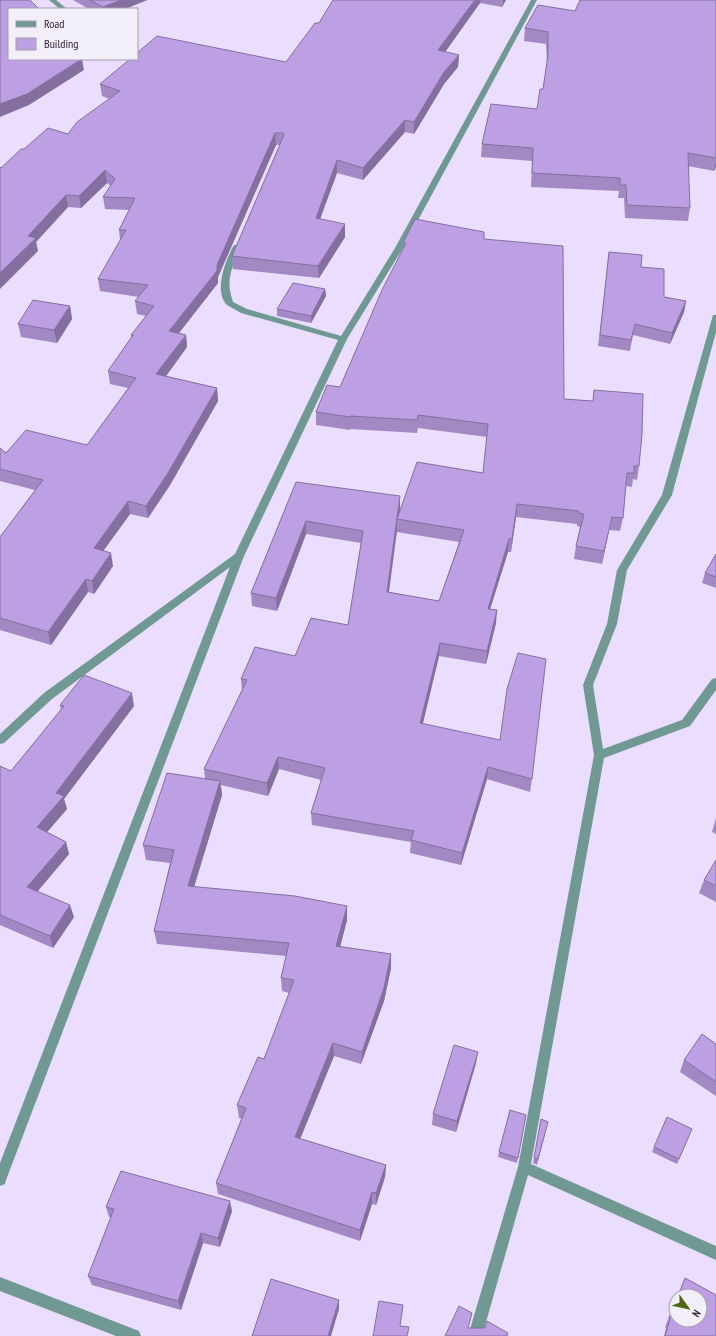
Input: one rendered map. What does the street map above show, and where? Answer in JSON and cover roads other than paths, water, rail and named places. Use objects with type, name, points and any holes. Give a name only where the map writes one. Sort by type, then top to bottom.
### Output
[{"type":"street","points":[[52,0],[63,8]]},
{"type":"street","points":[[0,1180],[239,556],[343,339],[399,248],[534,0]]},
{"type":"street","points":[[239,242],[224,278],[224,287],[230,303],[244,310],[343,339]]},
{"type":"street","points":[[475,1336],[524,1167],[599,755],[588,686],[612,624],[622,570],[667,495],[716,317]]},
{"type":"street","points":[[0,740],[48,696],[239,556]]},
{"type":"street","points":[[599,755],[686,723],[716,682]]},
{"type":"street","points":[[524,1167],[716,1253]]},
{"type":"street","points":[[0,1284],[134,1336]]}]
